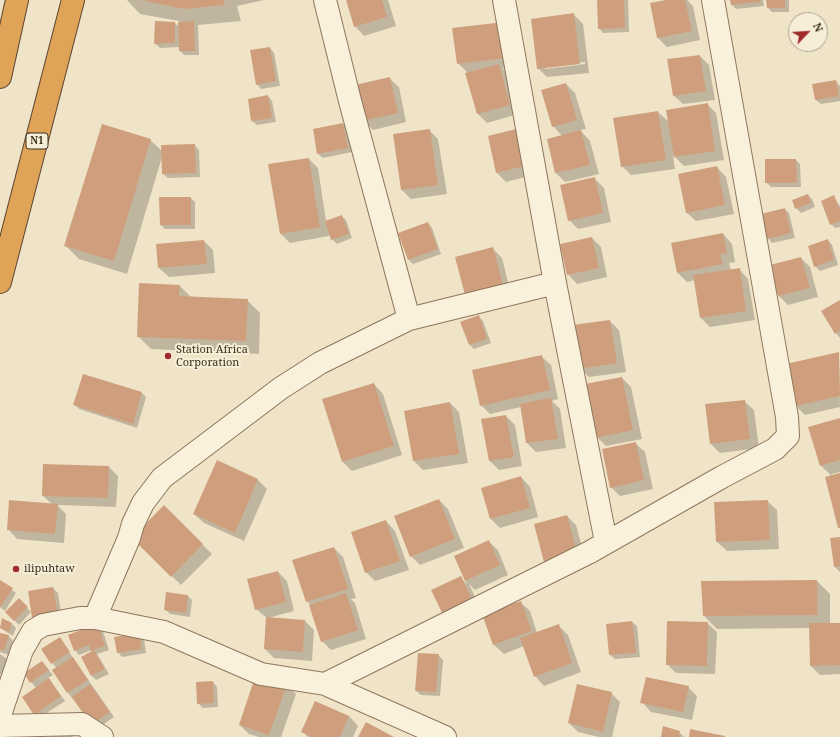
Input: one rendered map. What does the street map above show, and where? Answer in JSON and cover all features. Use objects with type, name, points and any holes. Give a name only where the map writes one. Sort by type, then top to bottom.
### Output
[{"type":"highway","points":[[0,77],[17,0]]},
{"type":"highway","name":"N1","points":[[0,282],[74,0]]},
{"type":"street","points":[[325,0],[350,101],[409,319]]},
{"type":"street","points":[[504,0],[554,283],[606,542]]},
{"type":"street","points":[[325,684],[590,552],[722,476],[775,449],[788,436],[787,417],[713,0]]},
{"type":"street","points":[[95,618],[143,503],[162,478],[300,376],[320,363],[409,319],[554,283]]},
{"type":"street","points":[[0,715],[22,650],[33,631],[43,625],[80,618],[95,618],[164,632],[261,674],[325,684],[445,737]]},
{"type":"street","points":[[0,726],[82,724],[102,737]]},
{"type":"building","points":[[140,0],[224,0],[225,5],[184,9]]},
{"type":"building","points":[[346,0],[382,0],[387,17],[354,27]]},
{"type":"building","points":[[597,0],[624,0],[625,28],[598,29]]},
{"type":"building","points":[[666,0],[685,0],[692,31],[657,38],[650,3]]},
{"type":"building","points":[[730,0],[760,0],[760,2],[731,5]]},
{"type":"building","points":[[766,0],[785,0],[785,8],[767,8]]},
{"type":"building","points":[[574,13],[580,64],[537,69],[531,19]]},
{"type":"building","points":[[155,21],[175,22],[175,43],[154,44]]},
{"type":"building","points":[[194,21],[195,51],[179,51],[178,22]]},
{"type":"building","points":[[504,22],[505,58],[457,64],[452,28]]},
{"type":"building","points":[[270,47],[276,81],[256,85],[250,50]]},
{"type":"building","points":[[700,55],[706,91],[673,96],[667,59]]},
{"type":"building","points":[[499,64],[510,105],[477,114],[465,73]]},
{"type":"building","points":[[390,77],[398,113],[363,121],[355,85]]},
{"type":"building","points":[[836,80],[839,96],[815,100],[812,84]]},
{"type":"building","points":[[566,83],[577,120],[552,127],[541,90]]},
{"type":"building","points":[[268,95],[272,118],[251,121],[248,99]]},
{"type":"building","points":[[708,103],[715,151],[674,157],[666,110]]},
{"type":"building","points":[[658,111],[666,160],[621,167],[613,118]]},
{"type":"building","points":[[343,123],[348,148],[317,154],[313,129]]},
{"type":"building","points":[[102,124],[151,139],[114,261],[64,246]]},
{"type":"building","points":[[430,129],[438,185],[401,190],[393,134]]},
{"type":"building","points":[[516,129],[524,166],[496,173],[488,136]]},
{"type":"building","points":[[581,130],[590,165],[555,173],[547,139]]},
{"type":"building","points":[[195,144],[196,173],[162,174],[161,145]]},
{"type":"building","points":[[309,158],[320,227],[280,234],[268,164]]},
{"type":"building","points":[[765,159],[796,159],[797,183],[765,183]]},
{"type":"building","points":[[717,166],[725,205],[686,213],[678,174]]},
{"type":"building","points":[[595,177],[603,213],[568,221],[560,185]]},
{"type":"building","points":[[808,194],[811,203],[795,209],[792,200]]},
{"type":"building","points":[[834,195],[840,210],[840,221],[830,225],[821,201]]},
{"type":"building","points":[[159,197],[191,197],[191,225],[160,225]]},
{"type":"building","points":[[785,208],[791,233],[767,239],[761,214]]},
{"type":"building","points":[[342,215],[349,234],[331,240],[325,221]]},
{"type":"building","points":[[428,222],[438,249],[408,260],[398,233]]},
{"type":"building","points":[[723,233],[727,253],[720,254],[723,264],[677,273],[671,243]]},
{"type":"building","points":[[592,237],[599,268],[567,275],[560,244]]},
{"type":"building","points":[[828,239],[834,260],[814,267],[808,246]]},
{"type":"building","points":[[204,240],[207,264],[158,268],[156,244]]},
{"type":"building","points":[[493,247],[503,285],[465,295],[455,257]]},
{"type":"building","points":[[801,257],[810,288],[778,296],[770,265]]},
{"type":"building","points":[[740,268],[746,311],[700,318],[693,275]]},
{"type":"building","points":[[139,283],[180,285],[179,296],[248,299],[246,341],[137,337]]},
{"type":"building","points":[[840,300],[840,331],[835,334],[821,311]]},
{"type":"building","points":[[479,315],[487,339],[469,345],[460,322]]},
{"type":"building","points":[[610,320],[617,363],[579,369],[572,325]]},
{"type":"building","points":[[839,352],[840,396],[795,406],[786,364]]},
{"type":"building","points":[[542,355],[550,390],[480,406],[472,370]]},
{"type":"building","points":[[83,374],[142,392],[133,424],[73,405]]},
{"type":"building","points":[[622,377],[633,430],[596,438],[585,384]]},
{"type":"building","points":[[374,383],[394,446],[342,462],[322,399]]},
{"type":"building","points":[[551,398],[558,439],[526,443],[520,404]]},
{"type":"building","points":[[745,400],[750,439],[710,444],[705,404]]},
{"type":"building","points":[[450,402],[459,454],[413,461],[404,411]]},
{"type":"building","points":[[506,415],[514,457],[489,461],[481,419]]},
{"type":"building","points":[[840,418],[840,460],[820,466],[808,427]]},
{"type":"building","points":[[636,442],[644,480],[610,488],[602,449]]},
{"type":"building","points":[[217,460],[258,479],[235,533],[193,514]]},
{"type":"building","points":[[43,464],[109,466],[108,498],[42,496]]},
{"type":"building","points":[[840,473],[840,528],[838,528],[825,477]]},
{"type":"building","points":[[521,476],[530,508],[490,519],[481,488]]},
{"type":"building","points":[[439,499],[455,539],[410,557],[394,516]]},
{"type":"building","points":[[9,500],[58,504],[55,534],[7,530]]},
{"type":"building","points":[[768,500],[770,540],[716,542],[714,502]]},
{"type":"building","points":[[164,505],[203,544],[171,577],[132,538]]},
{"type":"building","points":[[567,515],[577,553],[544,562],[534,524]]},
{"type":"building","points":[[386,520],[400,561],[365,573],[351,532]]},
{"type":"building","points":[[840,537],[840,566],[834,567],[830,538]]},
{"type":"building","points":[[489,540],[500,565],[465,581],[454,556]]},
{"type":"building","points":[[334,547],[348,589],[306,602],[292,560]]},
{"type":"building","points":[[278,571],[286,602],[255,610],[247,579]]},
{"type":"building","points":[[461,576],[474,603],[444,617],[431,590]]},
{"type":"building","points":[[0,580],[13,588],[0,608]]},
{"type":"building","points":[[817,580],[818,615],[703,616],[701,581]]},
{"type":"building","points":[[53,587],[58,615],[32,618],[28,591]]},
{"type":"building","points":[[166,592],[188,595],[186,613],[164,610]]},
{"type":"building","points":[[346,593],[358,630],[321,642],[309,605]]},
{"type":"building","points":[[19,598],[28,607],[14,621],[5,612]]},
{"type":"building","points":[[521,601],[532,631],[493,645],[482,614]]},
{"type":"building","points":[[266,617],[305,620],[303,652],[264,649]]},
{"type":"building","points":[[2,618],[12,623],[9,632],[0,628]]},
{"type":"building","points":[[632,621],[636,653],[609,655],[606,624]]},
{"type":"building","points":[[667,621],[708,622],[707,666],[666,665]]},
{"type":"building","points":[[98,623],[105,646],[91,651],[89,645],[74,651],[68,635]]},
{"type":"building","points":[[809,623],[840,623],[840,665],[810,666]]},
{"type":"building","points":[[559,624],[572,663],[534,677],[520,638]]},
{"type":"building","points":[[0,633],[9,635],[4,651],[0,649]]},
{"type":"building","points":[[139,633],[142,649],[117,653],[114,637]]},
{"type":"building","points":[[60,637],[70,652],[51,664],[41,649]]},
{"type":"building","points":[[94,650],[105,669],[91,676],[81,657]]},
{"type":"building","points":[[418,653],[439,654],[436,692],[415,691]]},
{"type":"building","points":[[73,657],[88,680],[67,693],[52,670]]},
{"type":"building","points":[[42,661],[49,670],[30,683],[24,673]]},
{"type":"building","points":[[256,674],[287,684],[269,735],[239,725]]},
{"type":"building","points":[[646,677],[689,686],[683,712],[640,703]]},
{"type":"building","points":[[49,678],[61,696],[34,715],[22,697]]},
{"type":"building","points":[[213,681],[214,703],[197,704],[196,682]]},
{"type":"building","points":[[90,684],[110,712],[91,725],[72,697]]},
{"type":"building","points":[[577,684],[612,692],[603,732],[568,723]]},
{"type":"building","points":[[315,701],[349,716],[340,737],[312,737],[301,732]]},
{"type":"building","points":[[366,722],[394,737],[358,737]]},
{"type":"building","points":[[663,726],[680,731],[679,737],[661,737]]},
{"type":"building","points":[[690,729],[725,736],[725,737],[689,737]]},
{"type":"place","name":"Station Africa Corporation","points":[[168,356]]},
{"type":"place","name":"ilipuhtaw","points":[[16,569]]}]
